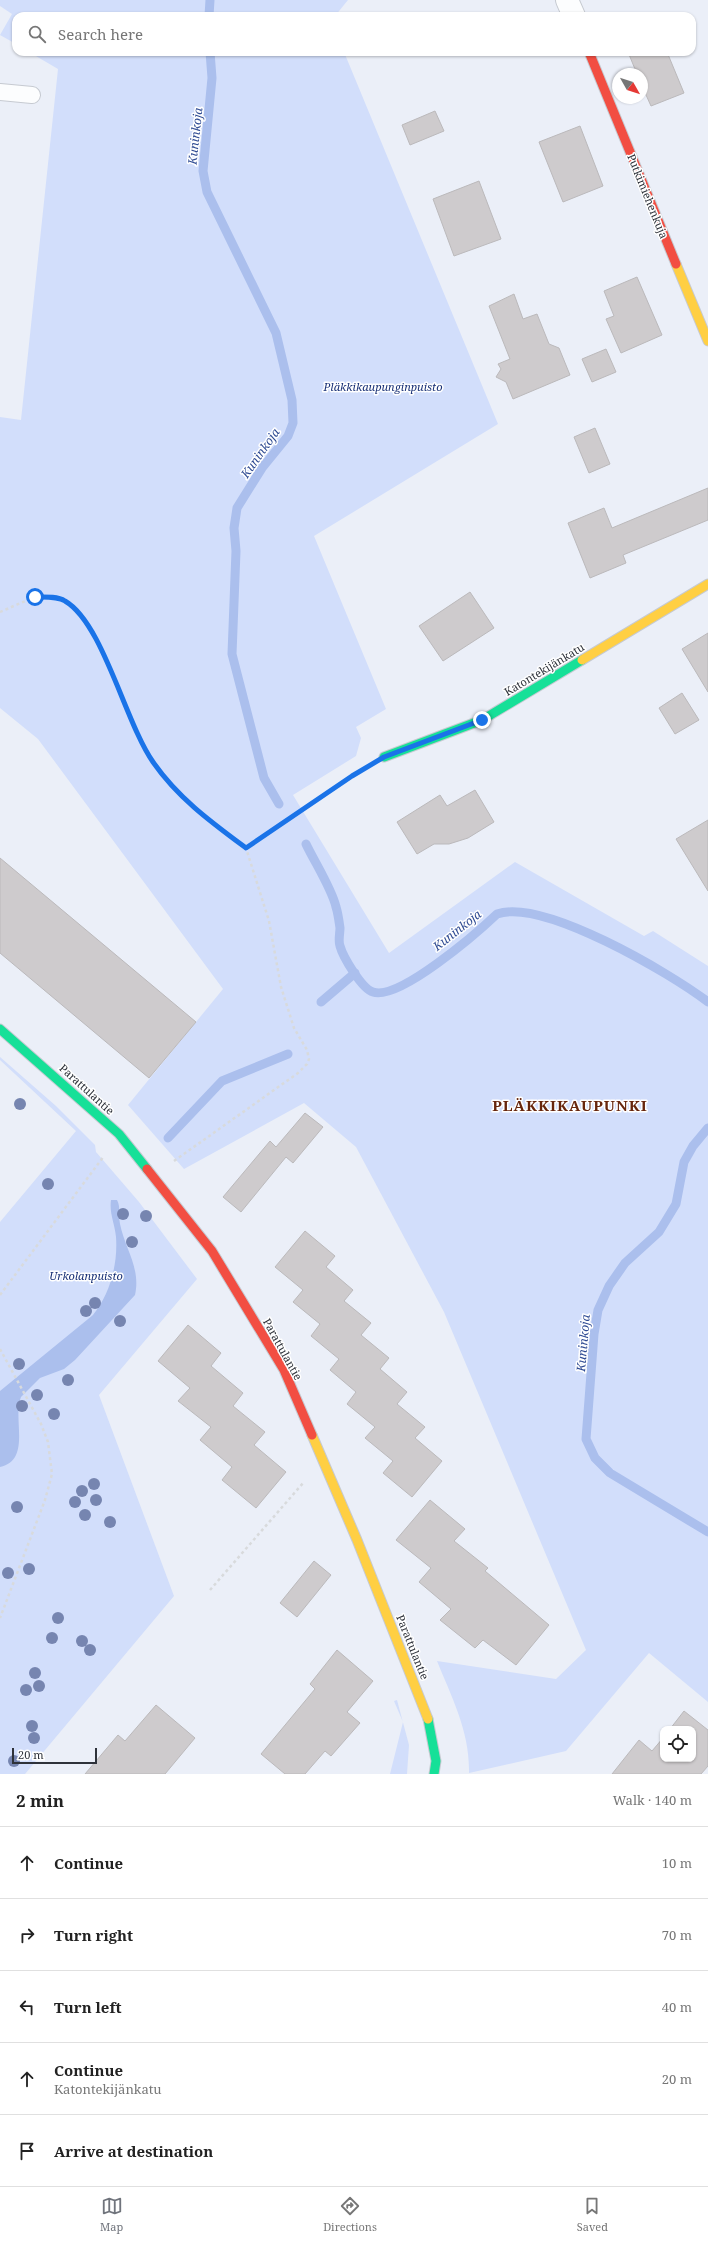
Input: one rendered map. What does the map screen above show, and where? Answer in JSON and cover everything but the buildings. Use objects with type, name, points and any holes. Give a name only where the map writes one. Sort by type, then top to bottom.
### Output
[{"type":"street","points":[[567,0],[572,12]]},
{"type":"street","name":"Putkimiehenkuja","points":[[591,56],[708,341]]},
{"type":"street","name":"Katontekijänkatu","points":[[384,757],[482,720],[708,584]]},
{"type":"street","name":"Parattulantie","points":[[0,1029],[119,1134],[212,1251],[284,1370],[357,1540],[427,1712],[436,1761],[434,1774]]},
{"type":"lane","points":[[0,92],[32,95]]},
{"type":"path","points":[[0,612],[35,597],[63,600],[78,610],[89,625],[133,725],[153,761],[180,796],[205,818],[246,848],[269,921],[281,987],[294,1028],[307,1050],[309,1058],[307,1064],[298,1073],[172,1163]]},
{"type":"path","points":[[246,848],[384,757]]},
{"type":"path","points":[[0,1295],[119,1134]]},
{"type":"path","points":[[0,1349],[12,1374],[41,1424],[48,1442],[52,1474],[45,1500],[0,1618]]},
{"type":"path","points":[[210,1590],[307,1478]]},
{"type":"green space","points":[[0,0],[348,0],[338,12],[12,12],[12,14],[0,6]]},
{"type":"green space","points":[[12,14],[12,42],[0,35]]},
{"type":"green space","name":"Pläkkikaupunginpuisto","points":[[36,56],[346,56],[498,424],[314,536],[386,709],[356,727],[361,738],[356,756],[293,795],[389,953],[515,862],[644,936],[653,931],[708,966],[708,1702],[649,1653],[566,1751],[469,1773],[467,1743],[463,1729],[454,1702],[437,1661],[556,1679],[586,1650],[444,1312],[356,1147],[304,1103],[184,1169],[128,1105],[223,989],[38,739],[0,708],[0,417],[21,420],[58,69]]},
{"type":"green space","name":"Urkolanpuisto","points":[[0,1057],[56,1106],[95,1145],[96,1152],[139,1202],[197,1279],[99,1395],[174,1596],[25,1774],[0,1774],[0,1222],[76,1131],[0,1060]]},
{"type":"green space","points":[[397,1700],[403,1721],[394,1701]]},
{"type":"green space","points":[[403,1722],[409,1745],[407,1774],[390,1774]]},
{"type":"shaded area","points":[[111,1200],[117,1200],[118,1203],[122,1233],[132,1259],[136,1276],[135,1295],[75,1360],[64,1369],[40,1378],[21,1397],[18,1416],[19,1437],[16,1456],[10,1463],[0,1467],[0,1391],[93,1315],[104,1298],[112,1278],[116,1258],[116,1237],[111,1209]]},
{"type":"waterway","name":"Kuninkoja","points":[[209,12],[210,0]]},
{"type":"waterway","name":"Kuninkoja","points":[[210,56],[212,78],[203,171],[207,192],[276,333],[292,400],[293,423],[288,436],[262,468],[237,508],[234,528],[236,551],[232,654],[264,778],[279,804]]},
{"type":"waterway","name":"Kuninkoja","points":[[306,844],[334,900],[339,920],[339,942],[342,951],[349,965],[359,979],[369,990],[373,992],[385,992],[401,986],[419,976],[456,949],[497,914],[518,912],[544,917],[574,927],[606,941],[637,957],[690,989],[708,1002]]},
{"type":"waterway","points":[[321,1002],[355,973]]},
{"type":"waterway","points":[[168,1138],[222,1081],[288,1054]]},
{"type":"waterway","name":"Kuninkoja","points":[[708,1128],[693,1146],[684,1162],[676,1204],[659,1232],[625,1263],[609,1286],[598,1310],[594,1334],[586,1439],[595,1458],[610,1473],[708,1532]]},
{"type":"traffic: fast","points":[[384,757],[482,720],[582,660]]},
{"type":"traffic: fast","points":[[0,1029],[119,1134],[147,1169]]},
{"type":"traffic: fast","points":[[428,1719],[436,1761],[434,1774]]},
{"type":"traffic: slow","points":[[676,264],[708,341]]},
{"type":"traffic: slow","points":[[582,660],[708,584]]},
{"type":"traffic: slow","points":[[312,1435],[357,1540],[428,1719]]},
{"type":"traffic: jam","points":[[591,56],[676,264]]},
{"type":"traffic: jam","points":[[147,1169],[212,1251],[284,1370],[312,1435]]},
{"type":"district","name":"PLÄKKIKAUPUNKI","points":[[570,1105]]},
{"type":"route","points":[[35,597],[50,597],[63,600],[78,610],[89,625],[133,725],[153,761],[180,796],[205,818],[246,848],[352,776],[384,757],[482,720]]}]
